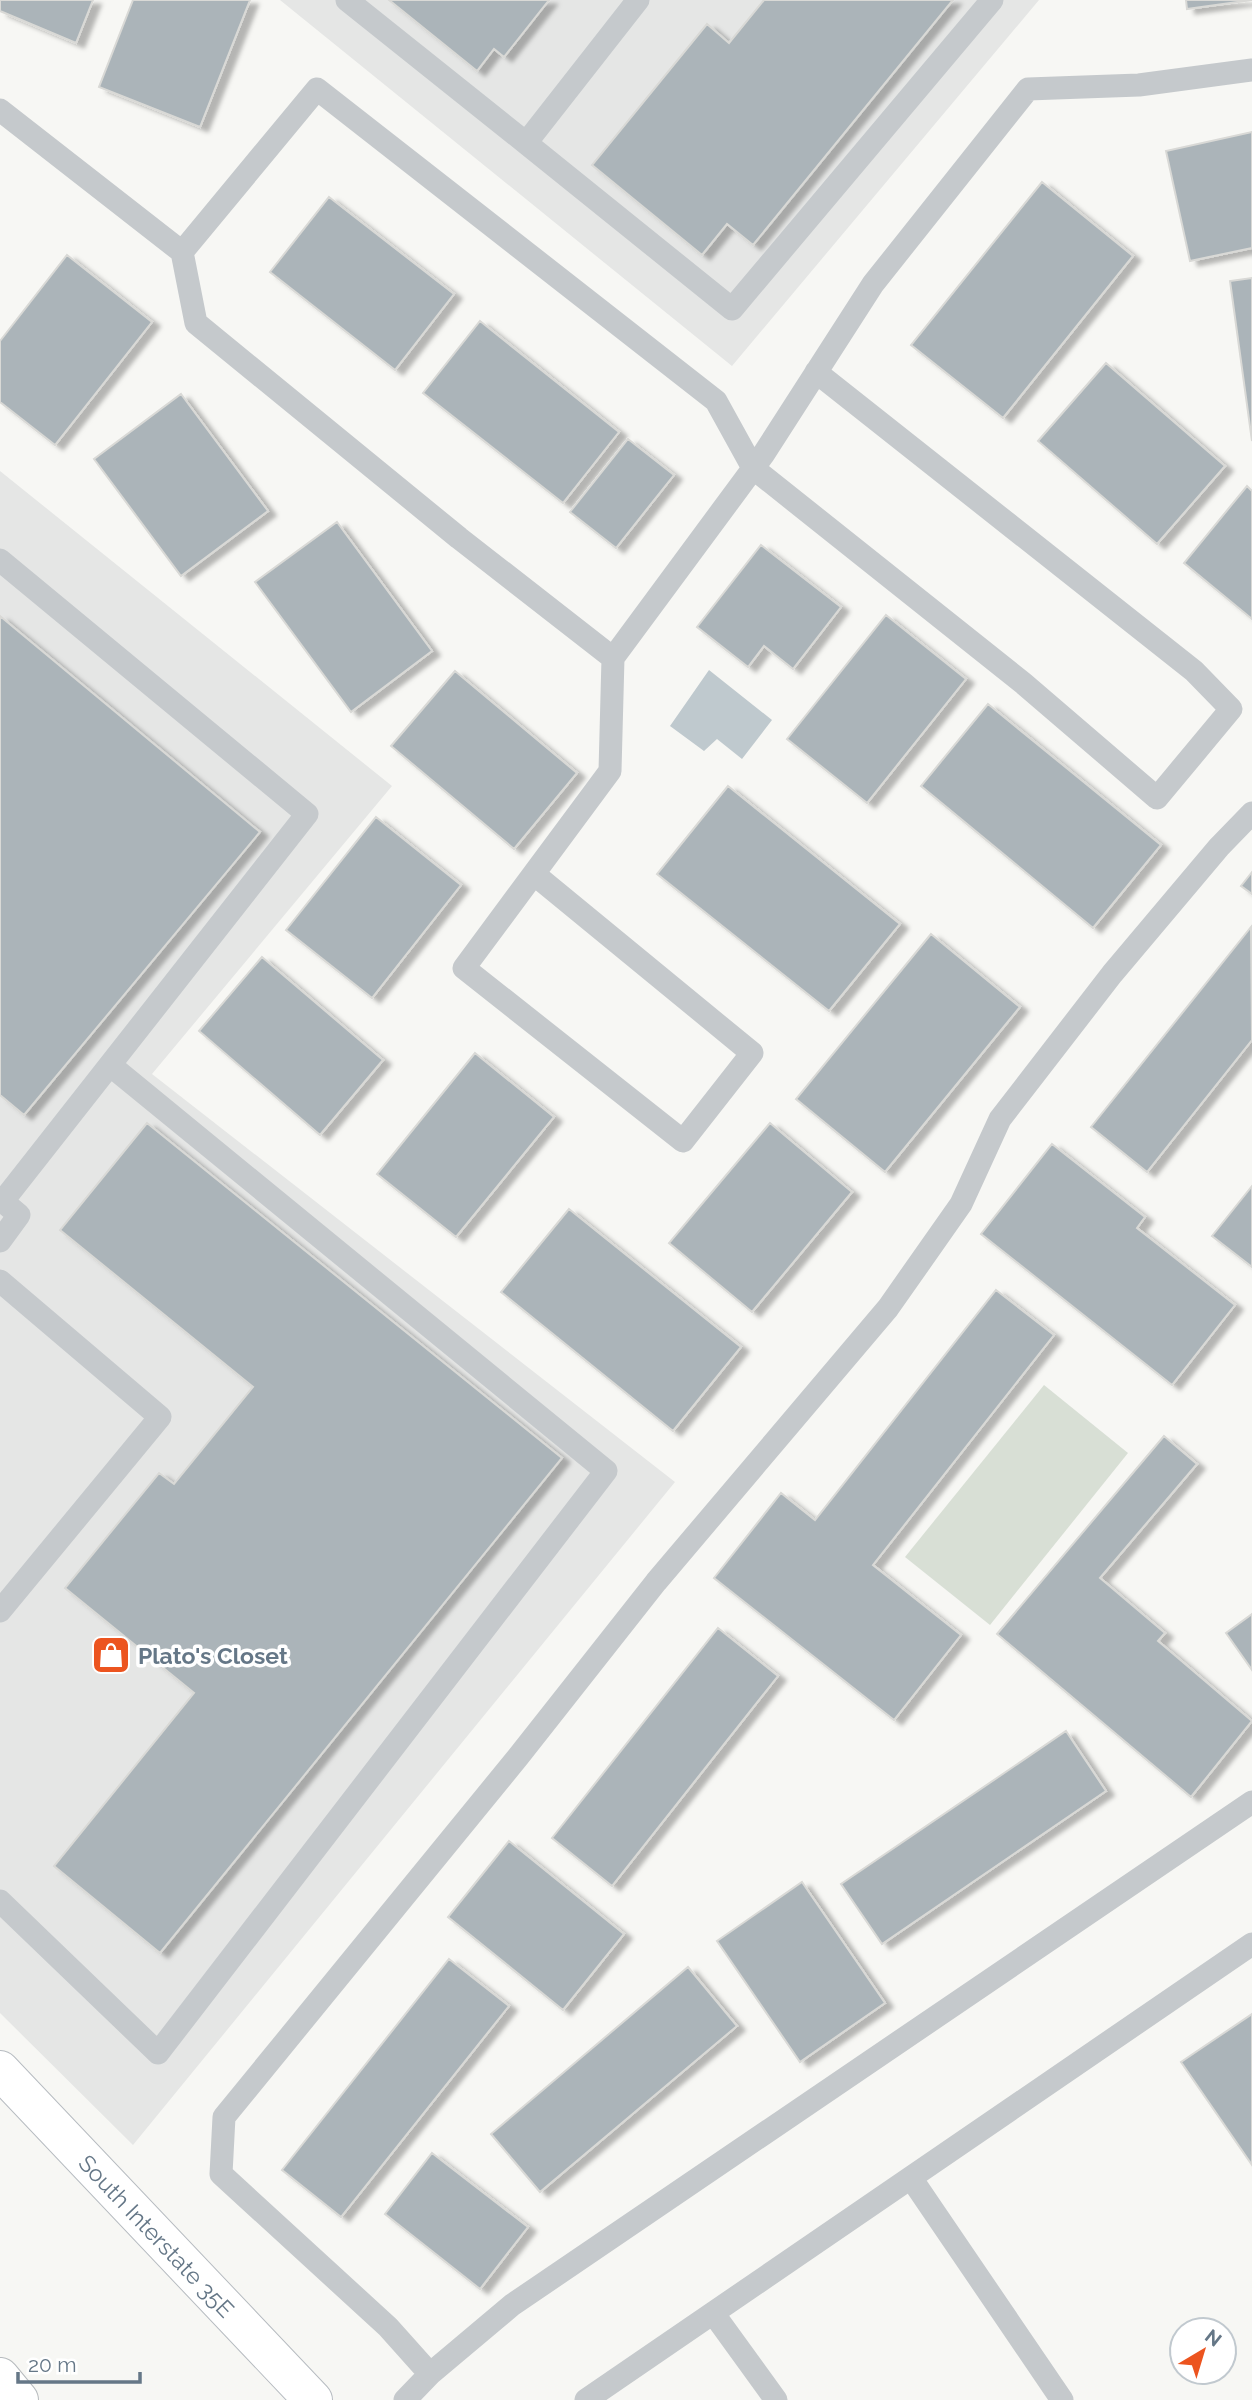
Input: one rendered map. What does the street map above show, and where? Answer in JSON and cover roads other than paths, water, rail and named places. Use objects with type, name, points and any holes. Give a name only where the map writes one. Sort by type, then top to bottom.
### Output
[{"type":"main road","name":"South Interstate 35E","points":[[0,2070],[313,2400]]},
{"type":"main road","points":[[0,2376],[19,2400]]},
{"type":"lane","points":[[347,0],[732,309],[992,0]]},
{"type":"lane","points":[[526,143],[638,0]]},
{"type":"lane","points":[[534,874],[752,1053],[683,1141],[464,968],[610,771],[613,658],[753,468],[873,284],[1028,89],[1139,85],[1252,71]]},
{"type":"lane","points":[[182,252],[317,89],[716,401],[753,468],[1023,684],[1157,798],[1231,709],[1194,671],[816,372]]},
{"type":"lane","points":[[0,110],[182,252],[195,323],[459,538],[613,658]]},
{"type":"lane","points":[[0,560],[307,814],[1,1200],[19,1215],[0,1241]]},
{"type":"lane","points":[[430,2374],[388,2327],[221,2174],[225,2117],[510,1767],[656,1582],[888,1308],[961,1204],[1000,1119],[1112,974],[1219,847],[1252,813]]},
{"type":"lane","points":[[0,1901],[158,2053],[607,1471],[110,1065]]},
{"type":"lane","points":[[0,1281],[160,1417],[0,1611]]},
{"type":"lane","points":[[405,2400],[430,2374],[512,2305],[1252,1802]]},
{"type":"lane","points":[[586,2400],[1252,1944]]},
{"type":"lane","points":[[911,2178],[1062,2400]]},
{"type":"lane","points":[[713,2313],[776,2400]]},
{"type":"place","name":"Plato's Closet","points":[[111,1655]]}]
